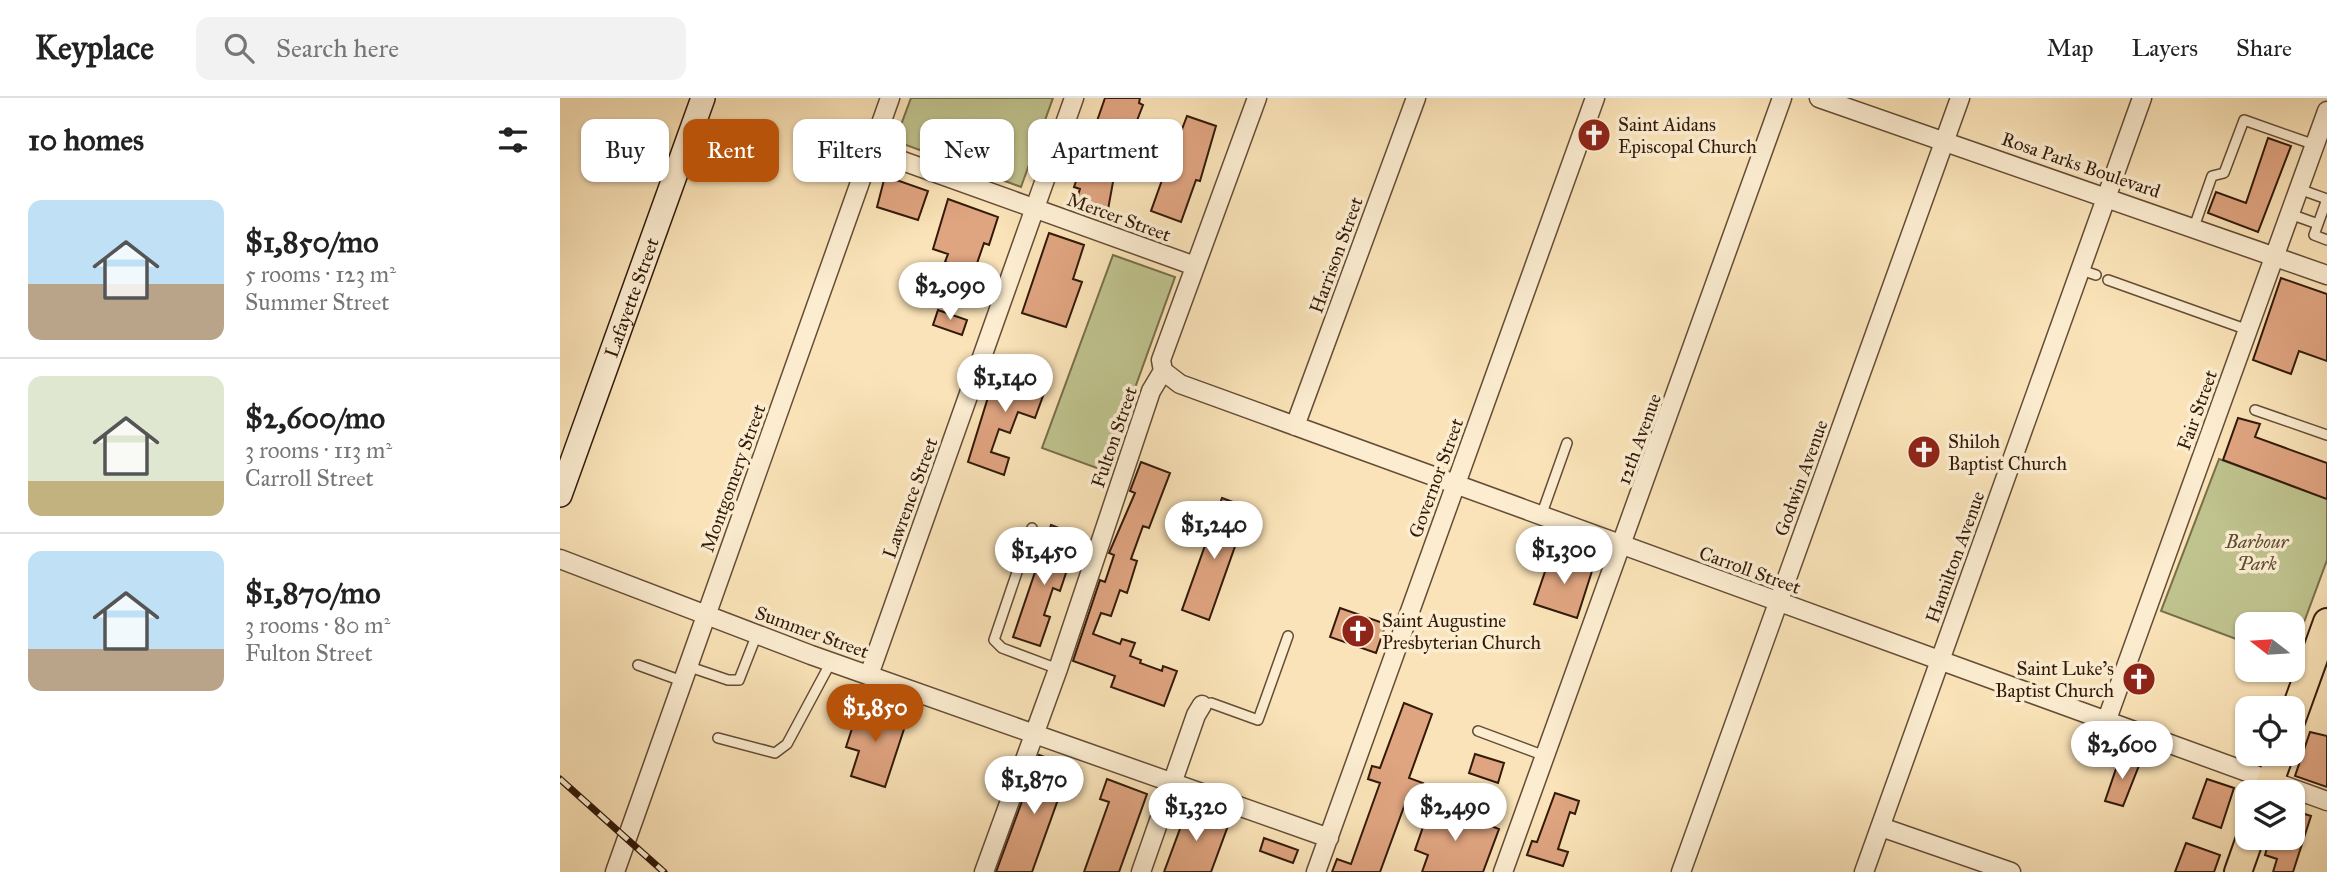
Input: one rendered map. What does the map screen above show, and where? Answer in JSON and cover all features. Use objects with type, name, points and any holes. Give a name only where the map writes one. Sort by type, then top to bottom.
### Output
[{"type":"main road","name":"Lafayette Street","points":[[560,495],[703,98]]},
{"type":"main road","points":[[2300,696],[2327,622]]},
{"type":"main road","points":[[2238,872],[2246,850]]},
{"type":"street","name":"Montgomery Street","points":[[883,119],[890,98]]},
{"type":"street","name":"Lawrence Street","points":[[869,675],[1074,98]]},
{"type":"street","name":"Fulton Street","points":[[984,872],[1058,669],[1151,391],[1163,371],[1161,359],[1257,98]]},
{"type":"street","name":"Harrison Street","points":[[1295,426],[1416,98]]},
{"type":"street","name":"Governor Street","points":[[1316,872],[1595,98]]},
{"type":"street","name":"12th Avenue","points":[[1503,872],[1782,98]]},
{"type":"street","name":"Rosa Parks Boulevard","points":[[1819,98],[1945,139],[2327,275]]},
{"type":"street","name":"Godwin Avenue","points":[[1681,872],[1960,98]]},
{"type":"street","name":"Hamilton Avenue","points":[[1864,872],[1940,662],[2088,272],[2107,196],[2142,98]]},
{"type":"street","name":"Fair Street","points":[[2106,722],[2327,111]]},
{"type":"street","name":"Mercer Street","points":[[906,162],[1195,266]]},
{"type":"street","name":"Montgomery Street","points":[[615,872],[860,182]]},
{"type":"street","name":"Carroll Street","points":[[1163,371],[1180,384],[2106,722],[2251,780]]},
{"type":"street","name":"Summer Street","points":[[560,559],[831,662],[1329,838]]},
{"type":"street","points":[[1141,872],[1196,715],[1202,705]]},
{"type":"street","name":"Carroll Street","points":[[2305,796],[2327,801]]},
{"type":"street","points":[[1881,827],[2011,872]]},
{"type":"lane","points":[[2194,227],[2212,176],[2224,173],[2244,120],[2315,145]]},
{"type":"lane","points":[[2299,189],[2327,199],[2314,235],[2327,240]]},
{"type":"lane","points":[[2290,214],[2318,224]]},
{"type":"lane","points":[[2108,280],[2248,330]]},
{"type":"lane","points":[[2255,410],[2327,435]]},
{"type":"lane","points":[[1541,516],[1567,443]]},
{"type":"lane","points":[[1032,528],[994,640],[1003,648],[1058,669]]},
{"type":"lane","points":[[638,665],[739,680],[757,634]]},
{"type":"lane","points":[[1202,705],[1211,703],[1258,720],[1288,636]]},
{"type":"lane","points":[[718,738],[775,753],[787,744],[831,662]]},
{"type":"lane","points":[[1478,731],[1545,756]]},
{"type":"green space","points":[[911,98],[1053,98],[1045,119],[1028,119],[1028,168],[1021,187],[1007,182],[1014,182],[1014,119],[920,119],[920,150],[906,145],[906,119],[903,119]]},
{"type":"green space","points":[[1113,255],[1175,277],[1105,471],[1042,448]]},
{"type":"green space","name":"Barbour Park","points":[[2219,459],[2327,499],[2327,560],[2305,620],[2305,612],[2235,612],[2235,639],[2161,611]]},
{"type":"building","points":[[1105,98],[1140,98],[1139,103],[1143,105],[1138,119],[1098,119]]},
{"type":"building","points":[[1187,116],[1216,126],[1200,181],[1196,180],[1181,222],[1151,211],[1161,182],[1183,182],[1183,127]]},
{"type":"building","points":[[2268,138],[2291,146],[2258,232],[2208,213],[2216,192],[2246,203]]},
{"type":"building","points":[[883,182],[902,182],[928,191],[918,220],[877,207]]},
{"type":"building","points":[[1076,182],[1113,182],[1107,215],[1075,204],[1080,189],[1074,187]]},
{"type":"building","points":[[948,199],[998,217],[989,245],[984,243],[974,272],[945,262],[948,254],[933,249]]},
{"type":"building","points":[[1049,233],[1084,245],[1073,279],[1082,282],[1066,327],[1022,313]]},
{"type":"building","points":[[2281,278],[2327,294],[2327,361],[2299,351],[2291,374],[2253,360]]},
{"type":"building","points":[[938,310],[967,320],[962,335],[933,325]]},
{"type":"building","points":[[998,365],[1048,382],[1035,418],[1018,412],[1010,433],[999,429],[991,452],[1009,458],[1004,475],[968,462]]},
{"type":"building","points":[[2238,418],[2260,424],[2255,437],[2327,463],[2327,499],[2223,460]]},
{"type":"building","points":[[1141,462],[1170,473],[1149,528],[1143,526],[1131,559],[1137,561],[1127,593],[1120,590],[1111,616],[1101,613],[1093,634],[1120,644],[1122,639],[1135,643],[1130,656],[1141,660],[1140,663],[1162,671],[1163,666],[1177,671],[1164,706],[1111,687],[1115,676],[1073,661],[1100,580],[1105,582],[1114,555],[1109,553],[1135,493],[1130,491]]},
{"type":"building","points":[[1222,498],[1244,506],[1234,533],[1239,535],[1209,620],[1182,610]]},
{"type":"building","points":[[1051,525],[1072,533],[1064,558],[1070,561],[1060,591],[1053,588],[1044,615],[1050,617],[1040,646],[1013,637]]},
{"type":"building","points":[[1551,554],[1593,568],[1577,618],[1534,604]]},
{"type":"building","name":"Saint Augustine Presbyterian Church","points":[[1340,608],[1386,624],[1376,653],[1330,637]]},
{"type":"building","points":[[1404,703],[1432,714],[1409,778],[1423,783],[1418,796],[1409,793],[1380,872],[1332,872],[1337,859],[1351,864],[1380,783],[1368,779],[1372,766],[1380,768]]},
{"type":"building","points":[[860,704],[907,720],[885,787],[851,776],[859,751],[846,747]]},
{"type":"building","points":[[2310,732],[2327,736],[2327,787],[2295,776],[2298,766],[2305,766],[2305,747]]},
{"type":"building","points":[[1475,754],[1504,763],[1498,783],[1469,773]]},
{"type":"building","points":[[1039,755],[1070,766],[1032,872],[996,872]]},
{"type":"building","points":[[2120,757],[2140,763],[2123,806],[2105,801]]},
{"type":"building","points":[[1107,779],[1147,794],[1119,872],[1084,872],[1109,802],[1100,799]]},
{"type":"building","points":[[2207,779],[2234,788],[2221,828],[2193,818]]},
{"type":"building","points":[[1555,793],[1579,801],[1575,814],[1570,812],[1558,849],[1568,852],[1563,866],[1527,855],[1532,841],[1537,842]]},
{"type":"building","points":[[1431,804],[1449,811],[1447,815],[1499,829],[1483,872],[1422,872],[1428,855],[1415,850]]},
{"type":"building","points":[[1182,806],[1229,823],[1211,872],[1164,872],[1181,826],[1176,824]]},
{"type":"building","points":[[2305,814],[2311,816],[2305,835]]},
{"type":"building","points":[[1264,838],[1298,850],[1293,863],[1260,851]]},
{"type":"building","points":[[2186,843],[2220,855],[2214,872],[2175,872]]},
{"type":"building","points":[[2266,850],[2300,850],[2293,872],[2273,872],[2277,859],[2265,855]]},
{"type":"railway","points":[[560,779],[664,872]]},
{"type":"place","name":"Saint Aidans Episcopal Church","points":[[1594,135]]},
{"type":"place","name":"Shiloh Baptist Church","points":[[1924,452]]},
{"type":"place","name":"Saint Augustine Presbyterian Church","points":[[1358,631]]},
{"type":"place","name":"Saint Luke's Baptist Church","points":[[2139,679]]}]
